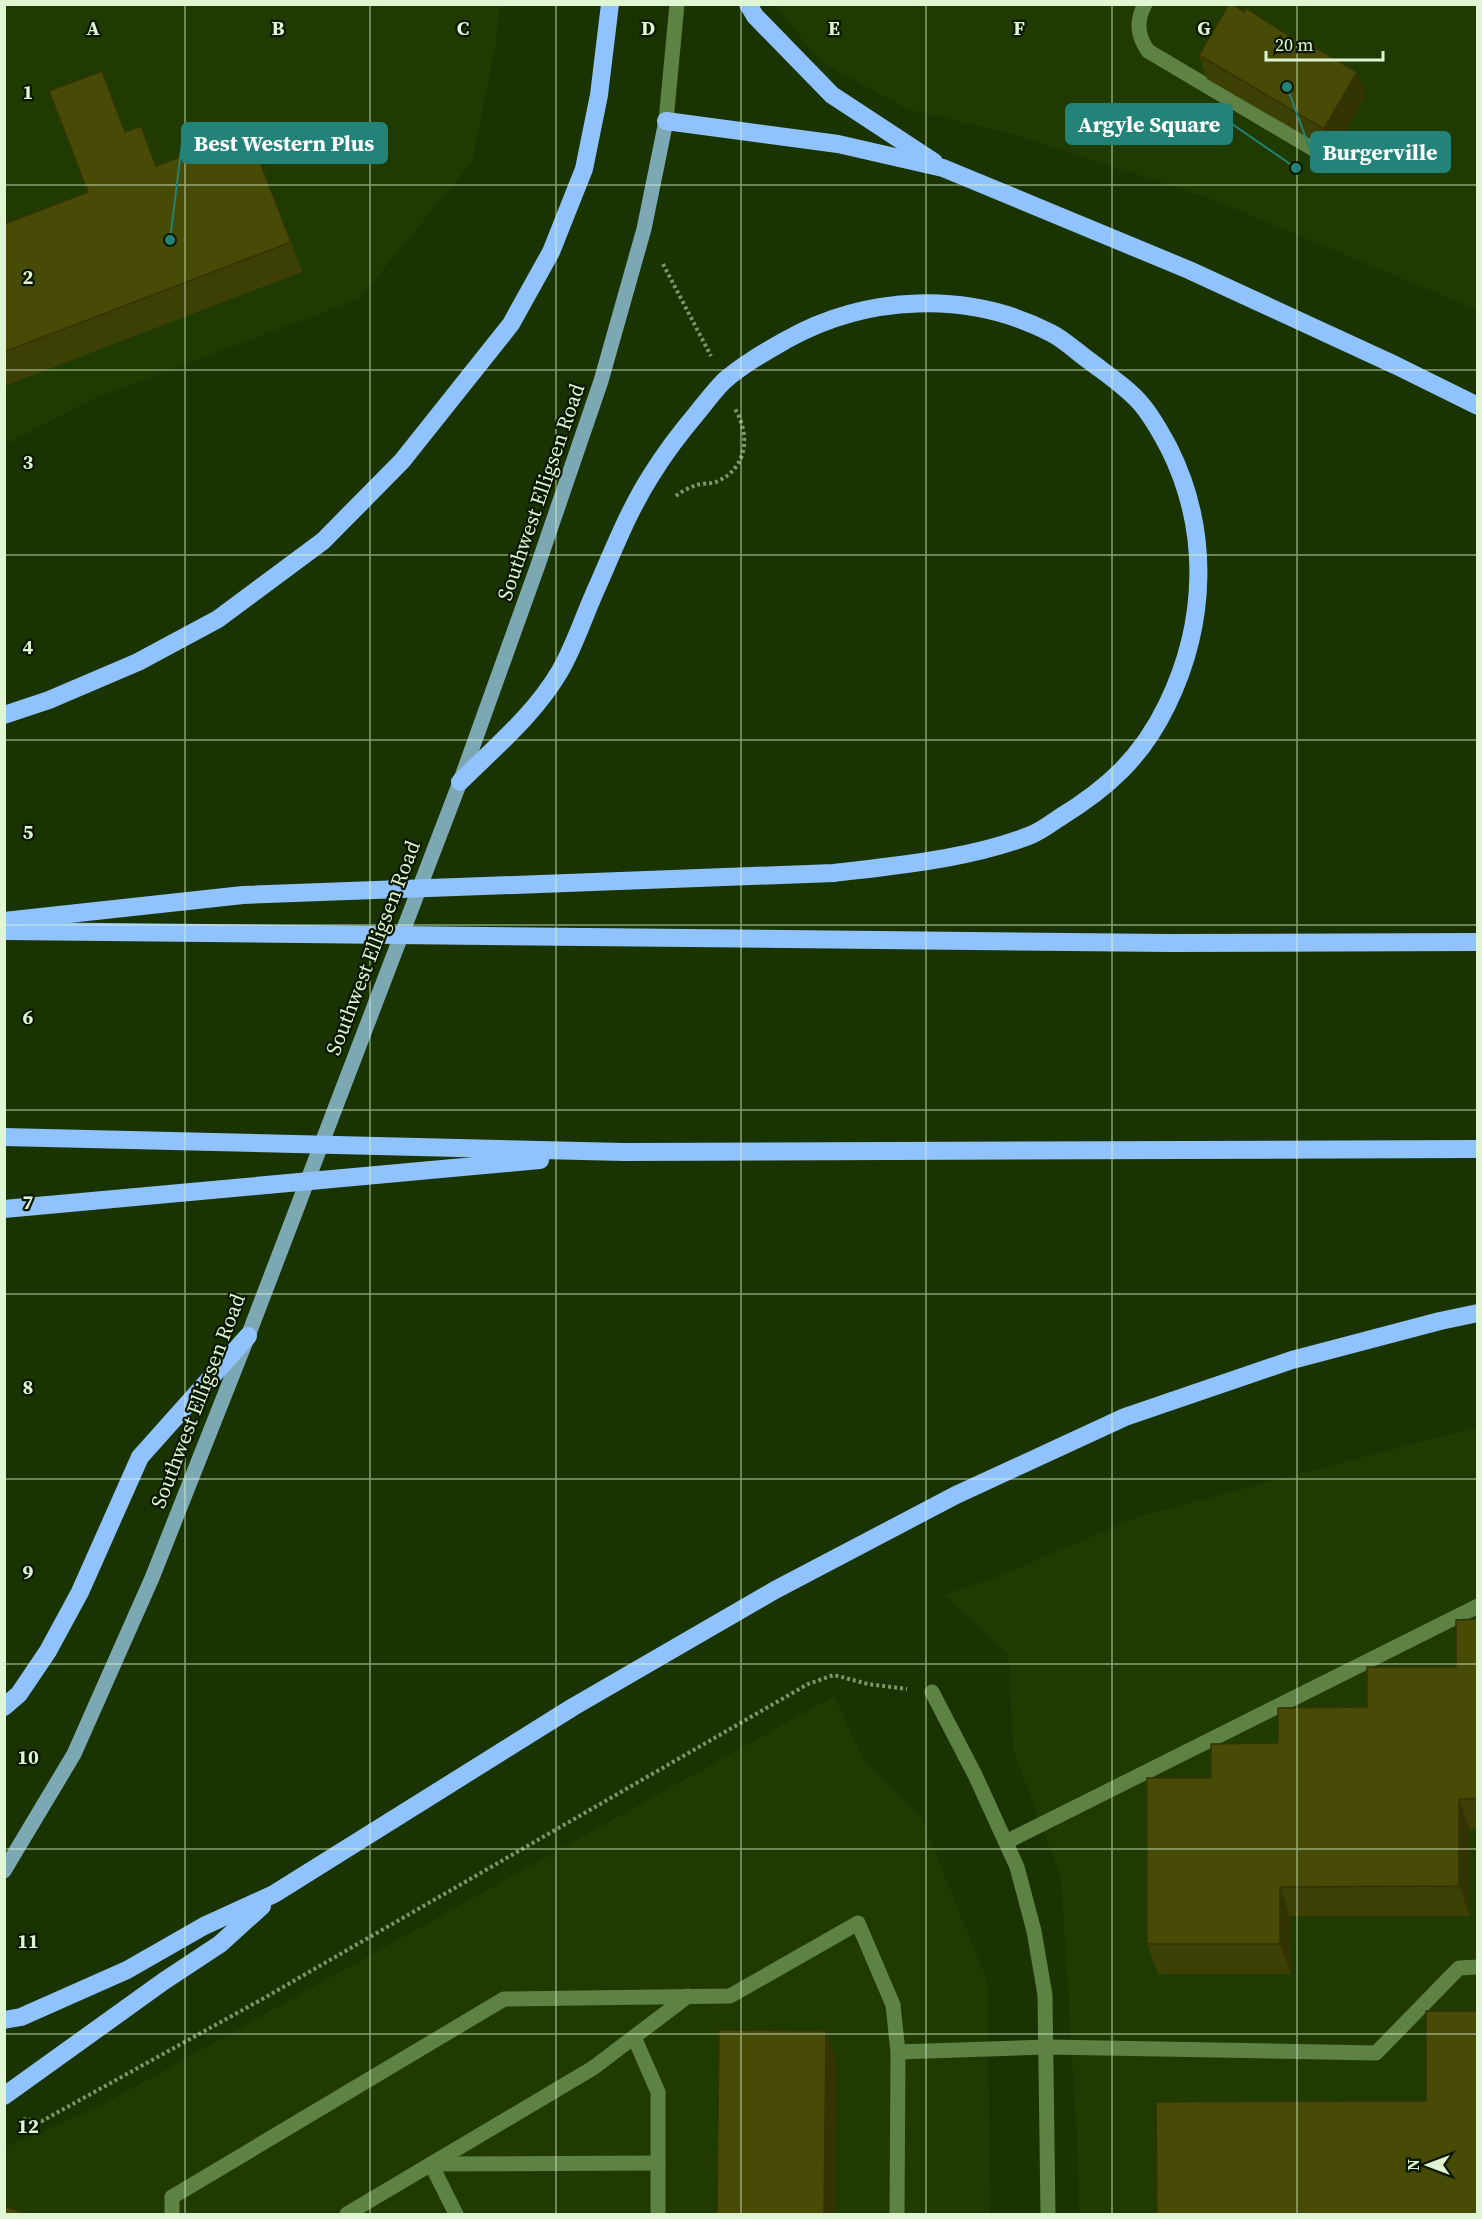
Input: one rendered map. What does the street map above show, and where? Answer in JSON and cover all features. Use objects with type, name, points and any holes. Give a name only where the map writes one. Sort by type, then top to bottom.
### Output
[{"type":"highway","points":[[4,715],[48,700],[138,662],[218,619],[323,541],[402,461],[511,324],[551,252],[584,169],[599,95],[610,4]]},
{"type":"highway","points":[[748,4],[755,16],[832,95],[943,168]]},
{"type":"highway","points":[[666,121],[838,144],[943,168],[1189,270],[1478,406]]},
{"type":"highway","points":[[4,921],[243,895],[834,873],[984,850],[1034,834],[1087,801],[1135,757],[1155,728],[1180,679],[1194,628],[1199,554],[1192,512],[1181,472],[1161,434],[1141,404],[1053,334],[1006,315],[959,305],[902,304],[856,310],[811,326],[759,355],[723,381],[684,429],[651,474],[625,526],[561,669],[538,705],[460,782]]},
{"type":"highway","points":[[4,931],[1170,943],[1478,942]]},
{"type":"highway","points":[[4,1137],[624,1152],[1478,1149]]},
{"type":"highway","points":[[4,1209],[624,1152]]},
{"type":"highway","points":[[4,2020],[21,2017],[127,1970],[204,1926],[274,1894],[573,1707],[775,1590],[956,1495],[1125,1417],[1292,1360],[1478,1313]]},
{"type":"highway","points":[[4,1707],[19,1694],[48,1651],[74,1602],[140,1457],[248,1336]]},
{"type":"highway","points":[[4,2096],[220,1944],[274,1894]]},
{"type":"main road","name":"Southwest Elligsen Road","points":[[4,1871],[74,1754],[152,1578],[248,1336],[460,782],[601,381],[644,229],[666,121]]},
{"type":"street","name":"Southwest Elligsen Road","points":[[666,121],[677,4]]},
{"type":"street","points":[[1145,4],[1139,21],[1139,32],[1148,51],[1336,163],[1358,166],[1380,165],[1401,157],[1419,144]]},
{"type":"street","points":[[1006,1842],[1478,1606]]},
{"type":"street","points":[[932,1692],[975,1776],[1017,1867],[1034,1931],[1045,1995],[1048,2214]]},
{"type":"street","points":[[172,2214],[172,2197],[504,1999],[730,1996],[858,1923],[893,2005],[898,2052],[897,2214]]},
{"type":"street","points":[[898,2052],[1047,2047],[1376,2053],[1459,1968],[1478,1967]]},
{"type":"street","points":[[347,2214],[593,2068],[688,1996]]},
{"type":"street","points":[[634,2037],[658,2092],[658,2214]]},
{"type":"street","points":[[431,2164],[658,2163]]},
{"type":"street","points":[[431,2164],[456,2214]]},
{"type":"path","points":[[20,2118],[42,2121],[266,1997],[808,1684],[834,1675],[868,1684],[932,1692]]},
{"type":"shaded area","points":[[5,5],[500,5],[496,42],[472,162],[359,299],[91,400],[5,445]]},
{"type":"shaded area","points":[[774,5],[1477,5],[1477,310],[1211,199],[1019,136],[906,109],[821,62]]},
{"type":"shaded area","points":[[1477,1427],[1477,2214],[1079,2214],[1078,2160],[1061,1878],[1013,1750],[1008,1654],[944,1595],[1002,1575],[1139,1516]]},
{"type":"shaded area","points":[[834,1696],[865,1762],[922,1819],[988,1983],[990,2214],[5,2214],[4,2148],[102,2105]]},
{"type":"building","points":[[1229,4],[1244,12],[1246,8],[1297,41],[1299,38],[1357,72],[1324,129],[1199,55]]},
{"type":"building","points":[[102,71],[125,132],[141,126],[156,166],[248,131],[291,242],[4,352],[4,224],[88,192],[49,91]]},
{"type":"building","points":[[1478,1619],[1478,1799],[1459,1799],[1459,1886],[1280,1887],[1280,1944],[1147,1944],[1147,1778],[1211,1778],[1211,1744],[1278,1743],[1278,1708],[1367,1707],[1367,1667],[1456,1667],[1456,1620]]},
{"type":"building","points":[[1426,2011],[1478,2011],[1478,2214],[1157,2214],[1156,2102],[1426,2101]]},
{"type":"building","points":[[719,2030],[826,2031],[824,2214],[717,2214]]},
{"type":"building","points":[[4,2206],[27,2214],[4,2214]]},
{"type":"place","name":"Burgerville","points":[[1287,87]]},
{"type":"place","name":"Argyle Square","points":[[1296,168]]},
{"type":"place","name":"Best Western Plus","points":[[170,240]]}]
